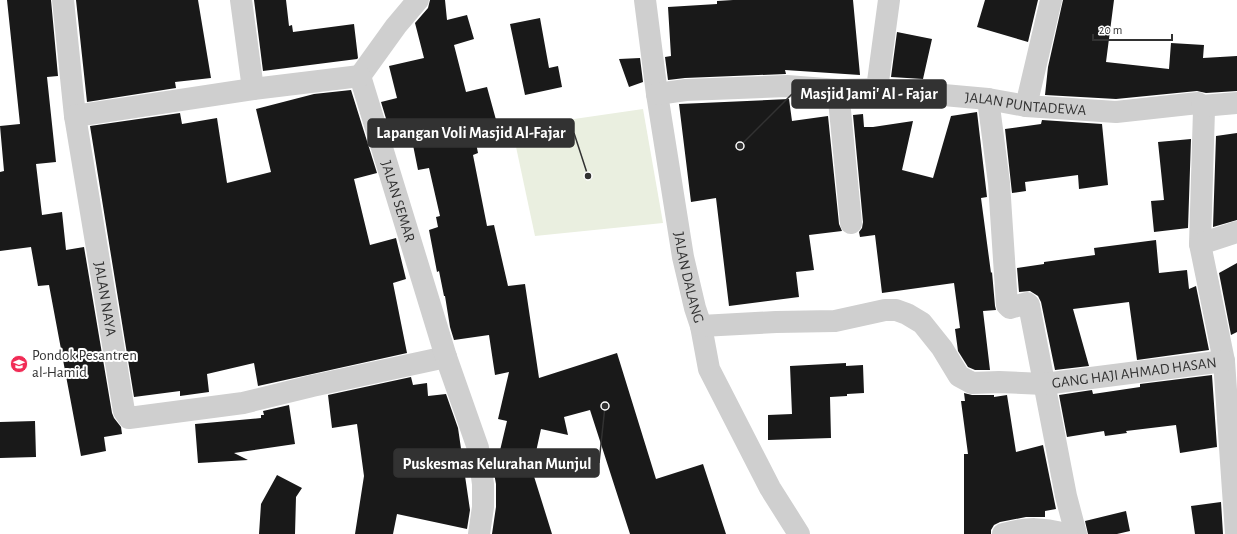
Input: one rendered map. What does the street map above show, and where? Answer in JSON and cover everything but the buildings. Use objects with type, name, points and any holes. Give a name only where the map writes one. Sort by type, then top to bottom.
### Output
[{"type":"street","name":"JALAN NAYA","points":[[63,0],[75,116],[124,411],[129,418],[244,403],[312,386],[446,357]]},
{"type":"street","points":[[241,0],[253,89]]},
{"type":"street","points":[[75,116],[253,89],[360,76],[396,26],[418,0]]},
{"type":"street","name":"JALAN DALANG","points":[[645,0],[657,94],[683,257],[695,308],[701,326],[709,369],[770,488],[799,534]]},
{"type":"street","points":[[877,89],[889,0]]},
{"type":"street","points":[[1026,106],[1051,0]]},
{"type":"street","name":"JALAN SEMAR","points":[[360,76],[446,357],[478,448],[483,484],[483,507],[479,534]]},
{"type":"street","name":"JALAN PUNTADEWA","points":[[657,94],[686,90],[787,86],[838,90],[877,89],[988,99],[1026,106],[1116,112],[1198,104],[1202,106],[1237,103]]},
{"type":"street","points":[[838,90],[851,223]]},
{"type":"street","points":[[988,99],[999,183],[1007,305],[1010,308],[1027,303],[1030,305],[1066,496],[1076,534]]},
{"type":"street","points":[[1202,106],[1204,110],[1200,244],[1224,361],[1236,534]]},
{"type":"street","points":[[1200,244],[1237,232]]},
{"type":"street","name":"GANG HAJI AHMAD HASAN","points":[[701,326],[776,322],[835,321],[885,310],[896,310],[907,314],[922,323],[942,348],[959,376],[972,383],[1000,382],[1044,384],[1224,361]]},
{"type":"street","points":[[1003,534],[1021,529],[1052,532]]},
{"type":"shaded area","points":[[643,109],[663,223],[535,236],[512,128]]},
{"type":"place","name":"Masjid Jami' Al - Fajar","points":[[740,146]]},
{"type":"place","name":"Lapangan Voli Masjid Al-Fajar","points":[[588,176]]},
{"type":"place","name":"Pondok Pesantren al-Hamid","points":[[19,364]]},
{"type":"place","name":"Puskesmas Kelurahan Munjul","points":[[605,406]]}]
